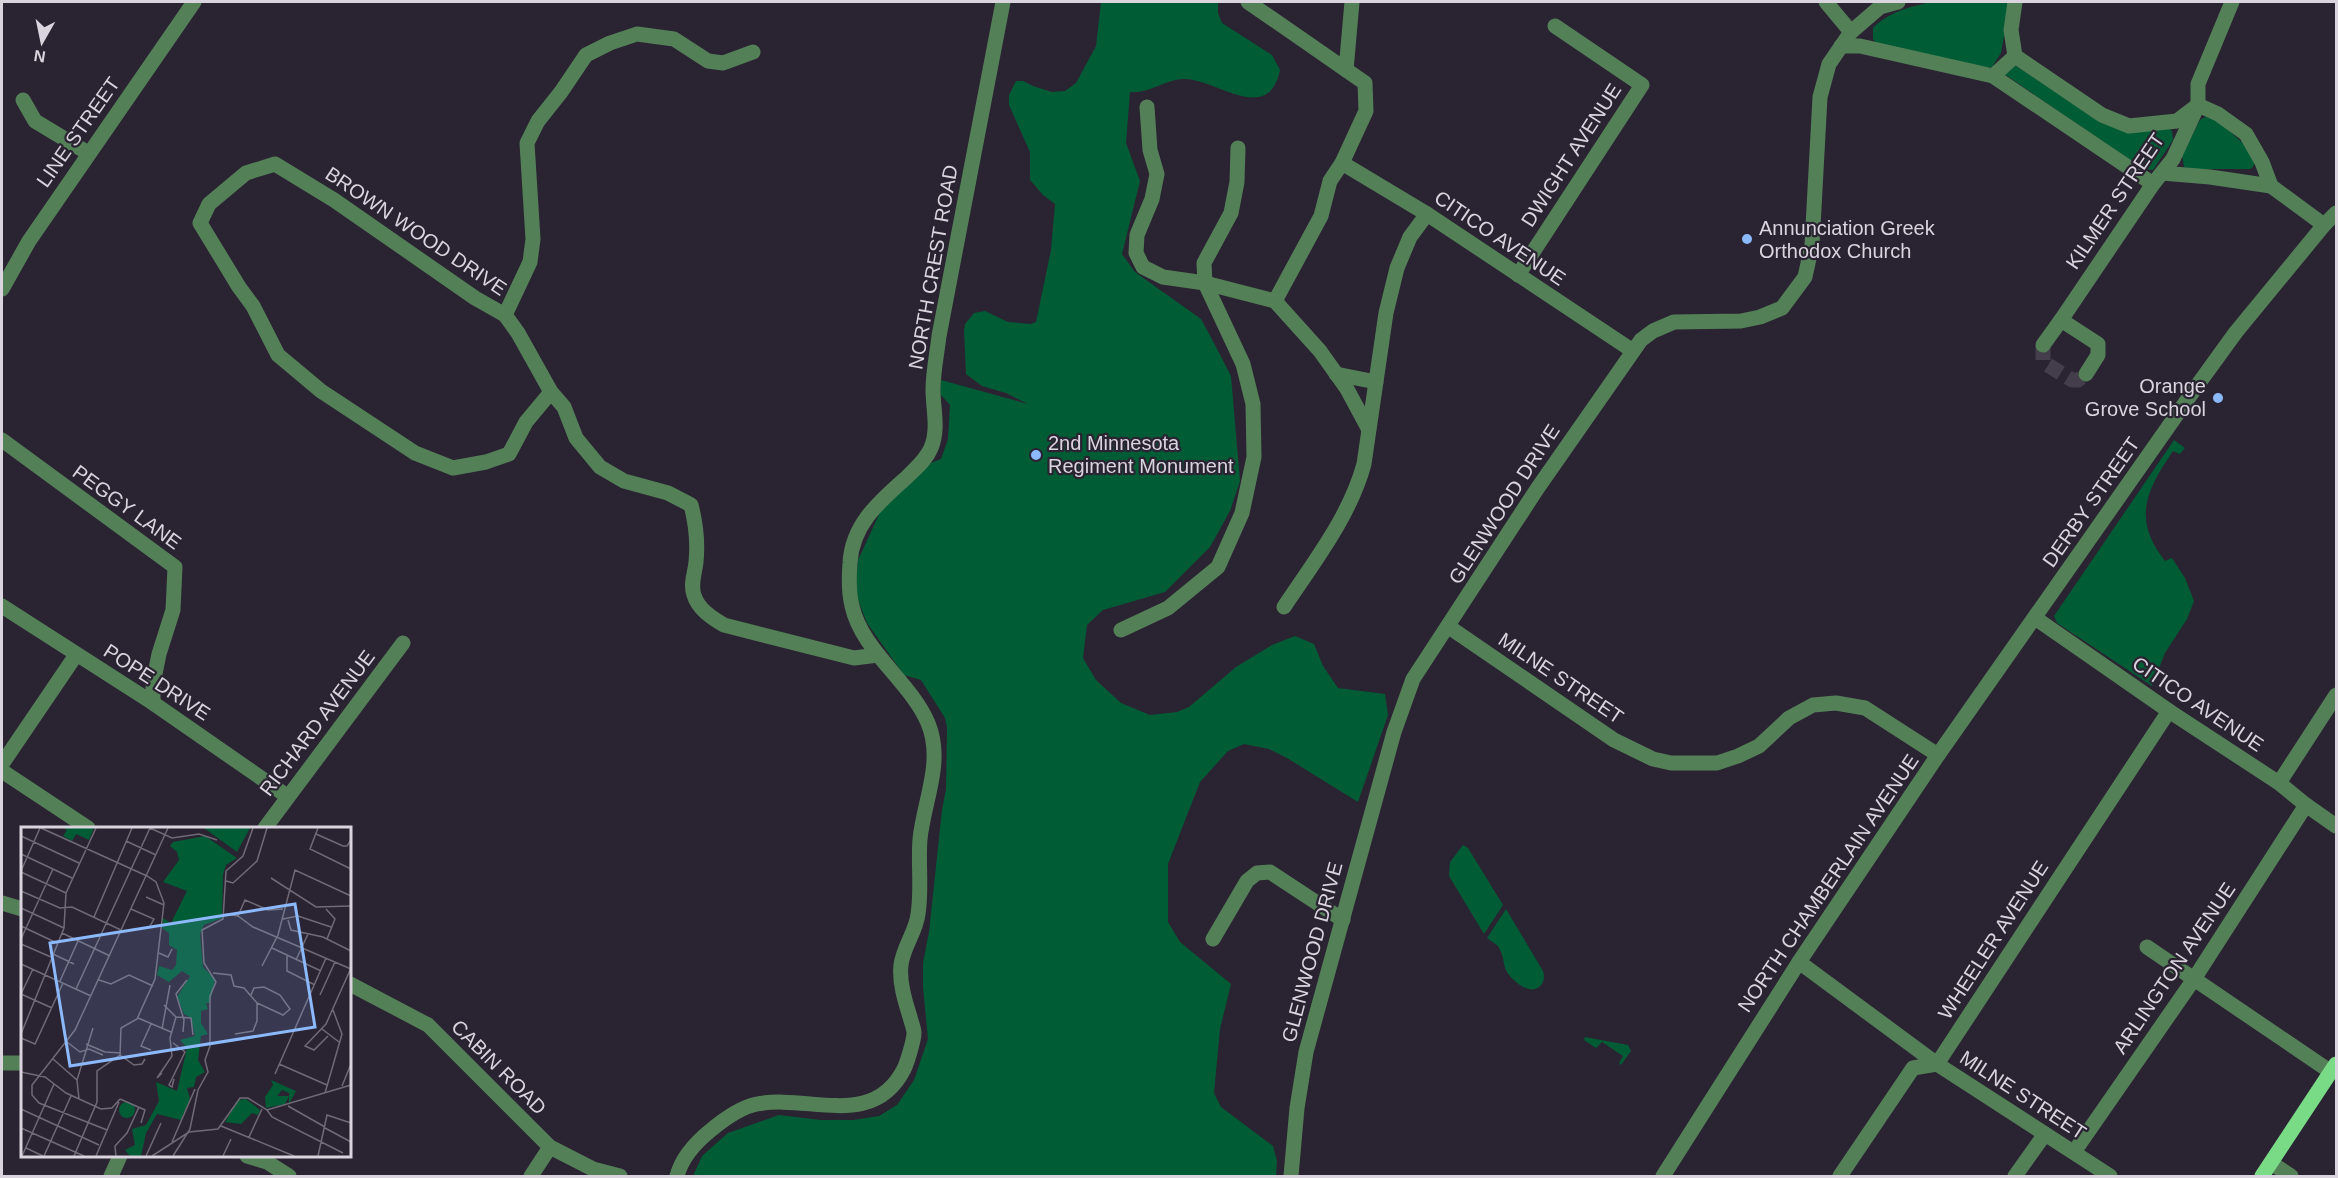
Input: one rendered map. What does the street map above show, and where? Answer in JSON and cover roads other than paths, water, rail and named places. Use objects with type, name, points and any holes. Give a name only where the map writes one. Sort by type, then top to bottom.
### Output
[{"type":"main road","points":[[2262,1176],[2334,1068]]},
{"type":"street","name":"LINE STREET","points":[[2,289],[29,241],[194,2]]},
{"type":"street","name":"NORTH CREST ROAD","points":[[676,1176],[679,1167],[695,1143],[720,1122],[754,1104],[781,1101],[838,1107],[856,1106],[872,1101],[890,1088],[904,1068],[914,1033],[901,980],[901,962],[918,916],[921,835],[935,756],[928,723],[906,688],[878,655],[860,627],[852,606],[850,561],[857,531],[874,506],[921,464],[931,448],[936,429],[933,392],[939,336],[1004,2]]},
{"type":"street","points":[[1248,2],[1365,83],[1366,111],[1342,163],[1330,181],[1321,216],[1275,301]]},
{"type":"street","points":[[1346,70],[1352,2]]},
{"type":"street","points":[[1826,2],[1851,32]]},
{"type":"street","name":"GLENWOOD DRIVE","points":[[1291,1176],[1297,1108],[1306,1052],[1378,791],[1413,679],[1537,489],[1632,351],[1653,331],[1674,322],[1741,321],[1782,308],[1805,277],[1812,245],[1820,97],[1829,64],[1851,32],[1880,8],[1898,2]]},
{"type":"street","points":[[2015,2],[2011,30],[2016,56],[2102,115],[2129,126],[2176,121],[2198,105],[2218,114],[2246,134],[2262,162],[2271,186]]},
{"type":"street","name":"KILMER STREET","points":[[2043,345],[2173,159],[2198,105],[2198,84],[2232,2]]},
{"type":"street","name":"DWIGHT AVENUE","points":[[1518,275],[1642,85],[1555,27]]},
{"type":"street","points":[[504,315],[530,262],[533,210],[528,182],[527,143],[538,120],[561,92],[586,55],[638,34],[674,39],[708,61],[723,63],[753,52]]},
{"type":"street","points":[[1842,46],[1860,46],[1993,76],[2158,178],[2210,177],[2271,186],[2324,225]]},
{"type":"street","points":[[1993,76],[2016,56]]},
{"type":"street","points":[[24,100],[35,121],[88,153]]},
{"type":"street","points":[[1147,107],[1150,150],[1157,174],[1152,199],[1137,236],[1136,253],[1143,267],[1163,277],[1205,283],[1275,301],[1320,351],[1368,428]]},
{"type":"street","points":[[1121,630],[1168,608],[1218,567],[1242,513],[1254,457],[1253,404],[1243,364],[1205,283],[1204,263],[1231,213],[1237,182],[1238,148]]},
{"type":"street","name":"CITICO AVENUE","points":[[1342,163],[1427,214],[1632,351]]},
{"type":"street","name":"BROWN WOOD DRIVE","points":[[551,392],[526,422],[509,454],[486,462],[453,468],[415,453],[321,391],[278,355],[253,306],[200,224],[209,204],[246,173],[275,164],[343,206],[475,298],[504,315],[518,333],[551,392],[564,407],[576,438],[600,468],[624,481],[668,493],[691,505],[696,524],[696,562],[692,580],[694,596],[706,614],[724,625],[854,658],[878,655]]},
{"type":"street","name":"DERBY STREET","points":[[2035,618],[2230,340],[2324,225],[2337,213]]},
{"type":"street","points":[[1284,607],[1332,534],[1358,487],[1364,464],[1386,313],[1397,268],[1410,237],[1427,214]]},
{"type":"street","points":[[2061,320],[2098,344],[2098,355],[2086,374]]},
{"type":"street","points":[[1336,374],[1376,382]]},
{"type":"street","name":"PEGGY LANE","points":[[2,440],[175,567],[173,610],[159,654],[153,684],[153,703]]},
{"type":"street","name":"POPE DRIVE","points":[[2,606],[153,703],[287,796]]},
{"type":"street","name":"CITICO AVENUE","points":[[2035,618],[2169,711],[2279,783],[2337,826]]},
{"type":"street","name":"NORTH CHAMBERLAIN AVENUE","points":[[1664,1176],[1799,962],[1938,755],[2035,618]]},
{"type":"street","name":"MILNE STREET","points":[[1449,627],[1614,740],[1653,759],[1671,763],[1717,763],[1759,746],[1789,718],[1813,705],[1836,704],[1865,708],[1938,755]]},
{"type":"street","name":"RICHARD AVENUE","points":[[266,827],[403,643]]},
{"type":"street","points":[[2,764],[76,655]]},
{"type":"street","points":[[2279,783],[2337,695]]},
{"type":"street","name":"WHEELER AVENUE","points":[[1937,1064],[2169,711]]},
{"type":"street","points":[[2,771],[86,827]]},
{"type":"street","name":"ARLINGTON AVENUE","points":[[2074,1152],[2194,979],[2306,805]]},
{"type":"street","points":[[1213,939],[1247,881],[1257,873],[1270,872],[1343,920]]},
{"type":"street","points":[[2,903],[21,909]]},
{"type":"street","points":[[2147,947],[2334,1068]]},
{"type":"street","name":"MILNE STREET","points":[[1799,962],[1937,1064],[2110,1176]]},
{"type":"street","name":"CABIN ROAD","points":[[351,985],[428,1025],[550,1147],[593,1169],[620,1176]]},
{"type":"street","points":[[2,1063],[12,1065],[21,1063]]},
{"type":"street","points":[[1840,1176],[1913,1068],[1937,1064]]},
{"type":"street","points":[[2014,1176],[2045,1134]]},
{"type":"street","points":[[531,1176],[550,1147]]},
{"type":"street","points":[[111,1176],[119,1157]]},
{"type":"street","points":[[253,1157],[267,1162],[289,1176]]},
{"type":"street","points":[[2271,1163],[2291,1176]]},
{"type":"tunnel","points":[[2043,345],[2043,362],[2072,380],[2078,380],[2086,374]]},
{"type":"place","name":"Annunciation Greek Orthodox Church","points":[[1747,239]]},
{"type":"place","name":"Orange Grove School","points":[[2218,398]]},
{"type":"place","name":"2nd Minnesota Regiment Monument","points":[[1036,455]]}]
